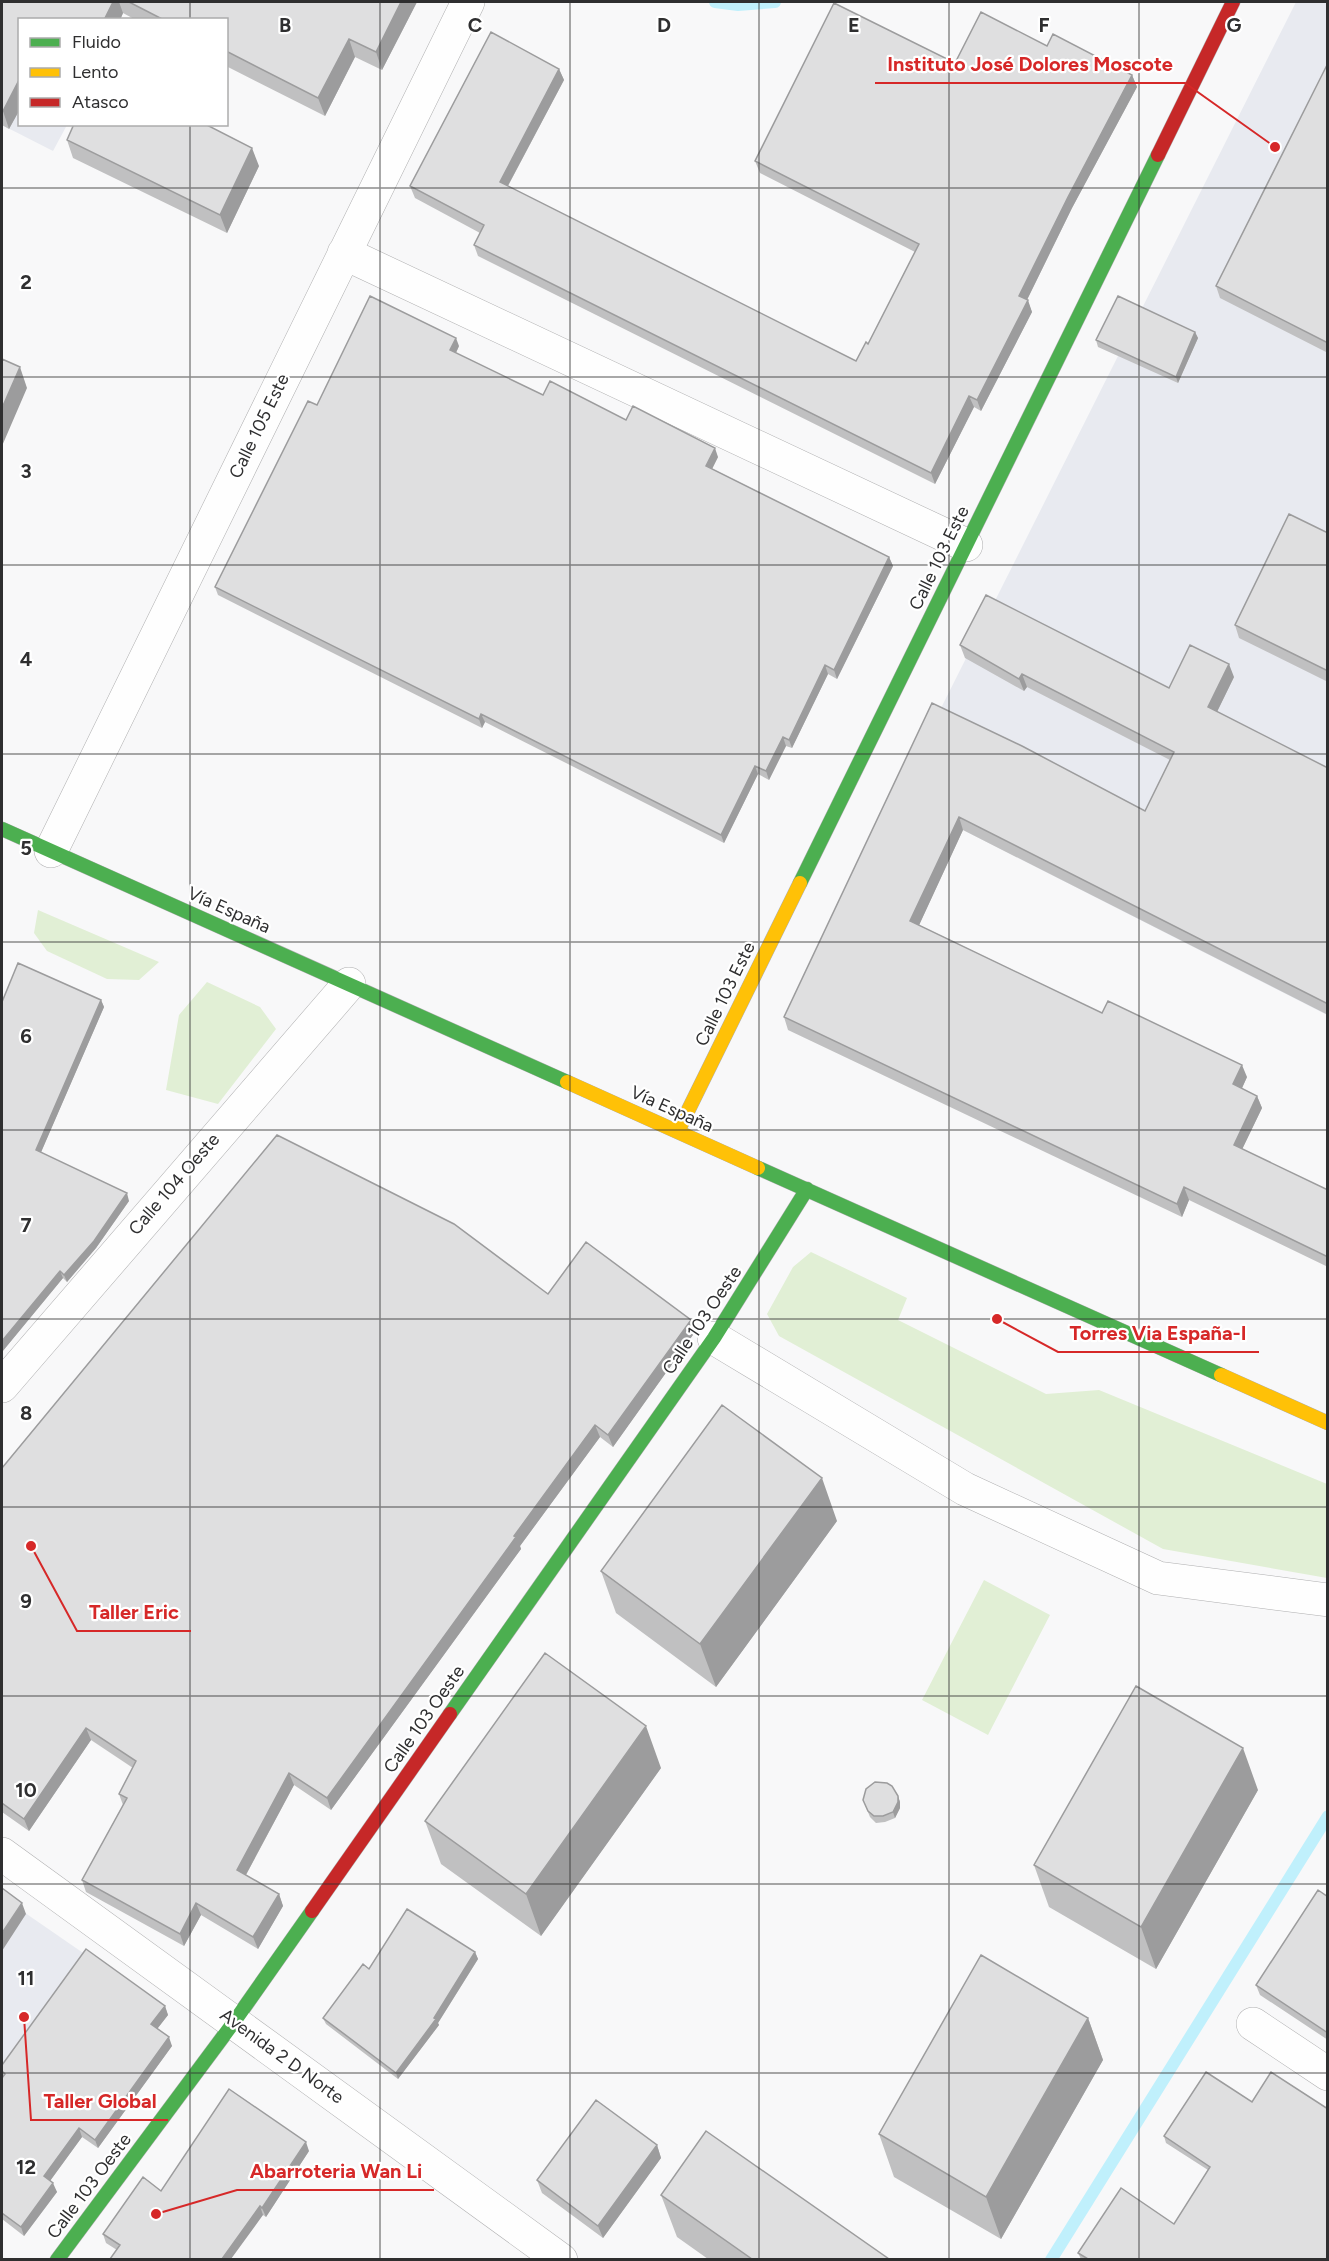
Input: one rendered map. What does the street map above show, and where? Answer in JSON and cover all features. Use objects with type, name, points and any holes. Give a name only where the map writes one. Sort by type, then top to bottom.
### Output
[{"type":"street","name":"Calle 105 Este","points":[[51,851],[468,2]]},
{"type":"street","name":"Calle 103 Este","points":[[678,1131],[1233,2]]},
{"type":"street","points":[[344,253],[966,545]]},
{"type":"street","name":"Vía España","points":[[2,829],[1328,1423]]},
{"type":"street","name":"Calle 104 Oeste","points":[[2,1386],[349,984]]},
{"type":"street","name":"Calle 103 Oeste","points":[[57,2259],[234,2022],[714,1338],[807,1189]]},
{"type":"street","points":[[714,1338],[965,1489],[1158,1578],[1328,1600]]},
{"type":"street","name":"Avenida 2 D Norte","points":[[2,1854],[561,2259]]},
{"type":"street","points":[[1253,2024],[1328,2074]]},
{"type":"shaded area","points":[[2,2],[129,2],[121,18],[18,18],[18,126],[66,126],[53,151],[2,125]]},
{"type":"shaded area","points":[[1296,2],[1327,2],[1327,1015],[963,830],[937,716]]},
{"type":"shaded area","points":[[2,1897],[89,1957],[2,2078]]},
{"type":"green space","points":[[38,910],[159,962],[139,980],[107,979],[47,951],[34,933]]},
{"type":"green space","points":[[207,982],[260,1007],[276,1029],[218,1104],[166,1090],[179,1015]]},
{"type":"green space","points":[[811,1252],[907,1298],[898,1320],[1046,1394],[1099,1390],[1327,1484],[1327,1578],[1163,1549],[779,1336],[767,1314],[793,1267]]},
{"type":"green space","points":[[984,1580],[1050,1615],[988,1735],[922,1700]]},
{"type":"building","points":[[2,2],[113,2],[105,18],[18,18],[18,82],[2,110]]},
{"type":"building","points":[[129,2],[401,2],[376,52],[349,39],[318,98],[228,52],[228,18],[160,18]]},
{"type":"building","points":[[834,3],[955,63],[981,12],[1047,46],[1053,34],[1132,75],[1019,296],[1028,300],[977,400],[969,396],[931,473],[474,245],[484,225],[410,186],[491,32],[559,69],[500,182],[856,361],[866,342],[868,344],[919,244],[755,161]]},
{"type":"building","points":[[1328,63],[1328,343],[1216,286]]},
{"type":"building","points":[[73,126],[209,126],[252,148],[220,215],[67,140]]},
{"type":"building","points":[[370,296],[456,338],[450,350],[543,395],[550,381],[626,420],[633,406],[715,448],[706,466],[889,557],[834,670],[825,665],[789,740],[783,737],[766,771],[755,766],[721,835],[481,714],[479,719],[215,587],[308,401],[317,405]]},
{"type":"building","points":[[1118,296],[1195,332],[1176,377],[1096,340]]},
{"type":"building","points":[[2,359],[20,367],[2,408]]},
{"type":"building","points":[[1289,514],[1328,533],[1328,671],[1235,625]]},
{"type":"building","points":[[986,595],[1169,688],[1190,645],[1229,664],[1208,707],[1328,768],[1328,1004],[959,817],[910,921],[1102,1013],[1108,1001],[1242,1065],[1233,1084],[1257,1096],[1234,1145],[1328,1190],[1328,1257],[1184,1187],[1177,1204],[784,1017],[932,703],[1022,746],[1145,811],[1174,752],[1022,674],[1019,679],[960,645]]},
{"type":"building","points":[[18,963],[101,1000],[36,1150],[127,1193],[94,1241],[64,1275],[60,1271],[2,1341],[2,1002]]},
{"type":"building","points":[[277,1135],[454,1224],[548,1294],[586,1242],[691,1320],[608,1435],[595,1425],[327,1798],[289,1773],[237,1870],[279,1894],[253,1937],[196,1903],[180,1934],[82,1880],[127,1798],[119,1794],[136,1761],[86,1728],[24,1819],[2,1803],[2,1468]]},
{"type":"building","points":[[722,1405],[822,1478],[700,1644],[601,1571]]},
{"type":"building","points":[[545,1653],[646,1726],[526,1894],[425,1821]]},
{"type":"building","points":[[1136,1686],[1243,1748],[1141,1927],[1034,1865]]},
{"type":"building","points":[[875,1782],[892,1786],[898,1796],[893,1812],[883,1816],[874,1816],[868,1811],[863,1800],[866,1789]]},
{"type":"building","points":[[2,1888],[22,1903],[2,1933]]},
{"type":"building","points":[[1318,1890],[1328,1897],[1328,2033],[1256,1985]]},
{"type":"building","points":[[407,1909],[475,1952],[434,2018],[436,2019],[396,2073],[323,2018],[363,1964],[369,1969]]},
{"type":"building","points":[[86,1949],[165,2006],[151,2024],[169,2037],[95,2140],[79,2128],[44,2176],[53,2183],[21,2227],[2,2213],[2,2078],[5,2074],[2,2071],[2,2065]]},
{"type":"building","points":[[981,1955],[1088,2018],[986,2197],[879,2134]]},
{"type":"building","points":[[1206,2072],[1252,2102],[1271,2072],[1328,2109],[1328,2259],[1088,2259],[1078,2253],[1121,2188],[1174,2224],[1210,2167],[1164,2136]]},
{"type":"building","points":[[229,2089],[306,2142],[262,2208],[260,2206],[222,2259],[110,2259],[120,2245],[103,2234],[143,2177],[161,2191]]},
{"type":"building","points":[[596,2100],[657,2145],[598,2226],[537,2180]]},
{"type":"building","points":[[706,2131],[889,2259],[752,2259],[661,2195]]},
{"type":"waterway","points":[[715,2],[738,5],[775,2]]},
{"type":"waterway","points":[[1051,2260],[1328,1816]]},
{"type":"traffic: fast","points":[[800,883],[1158,155]]},
{"type":"traffic: fast","points":[[2,829],[567,1082]]},
{"type":"traffic: fast","points":[[758,1168],[1221,1375]]},
{"type":"traffic: fast","points":[[450,1714],[714,1338],[807,1189]]},
{"type":"traffic: fast","points":[[57,2260],[234,2022],[312,1911]]},
{"type":"traffic: slow","points":[[678,1131],[800,883]]},
{"type":"traffic: slow","points":[[567,1082],[758,1168]]},
{"type":"traffic: slow","points":[[1221,1375],[1328,1423]]},
{"type":"traffic: jam","points":[[1158,155],[1233,2]]},
{"type":"traffic: jam","points":[[312,1911],[450,1714]]},
{"type":"place","name":"Instituto José Dolores Moscote","points":[[1275,147]]},
{"type":"place","name":"Torres Via España-I","points":[[997,1319]]},
{"type":"place","name":"Taller Eric","points":[[31,1546]]},
{"type":"place","name":"Taller Global","points":[[24,2017]]},
{"type":"place","name":"Abarroteria Wan Li","points":[[156,2214]]}]
